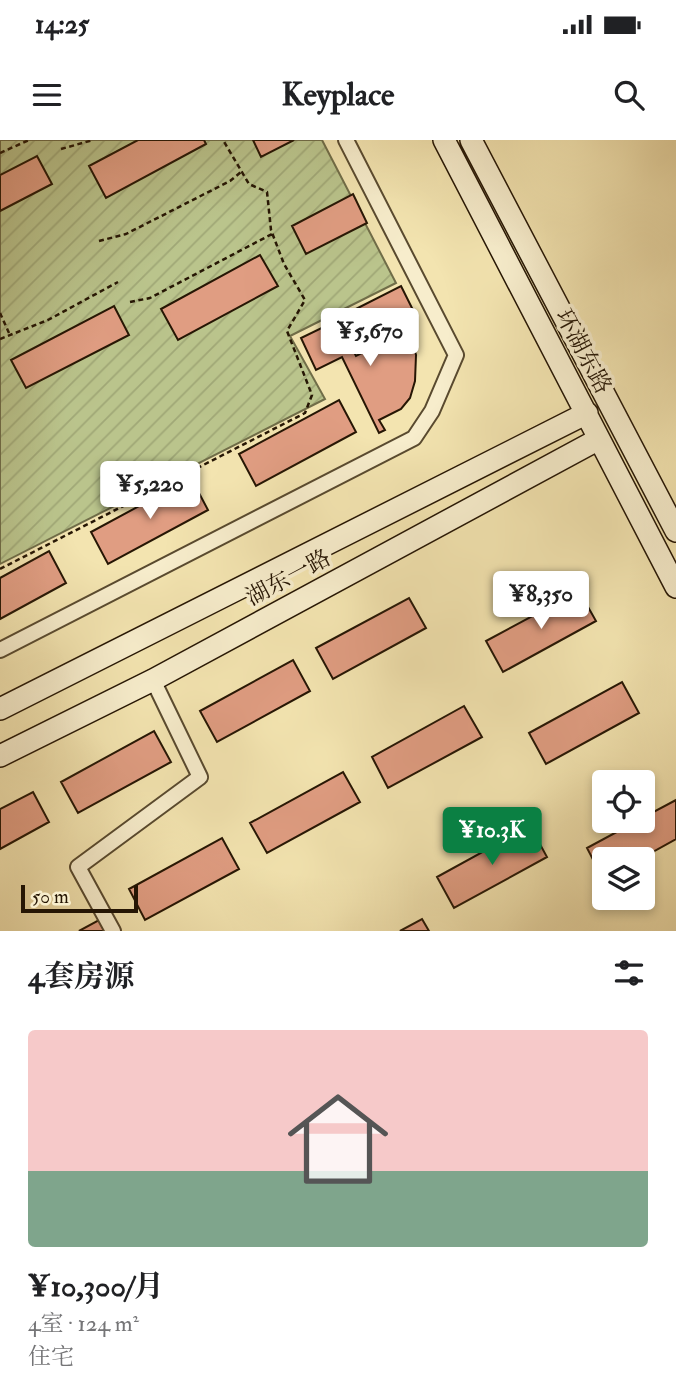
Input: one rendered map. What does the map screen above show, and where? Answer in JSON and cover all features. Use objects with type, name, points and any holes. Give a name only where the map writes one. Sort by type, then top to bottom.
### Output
[{"type":"main road","name":"环湖东路","points":[[444,140],[676,587]]},
{"type":"main road","name":"环湖东路","points":[[471,140],[676,531]]},
{"type":"main road","name":"湖东一路","points":[[0,709],[587,413]]},
{"type":"main road","name":"湖东一路","points":[[0,756],[153,680],[599,439]]},
{"type":"street","points":[[0,650],[414,438],[441,393],[456,355],[346,140]]},
{"type":"street","points":[[113,931],[78,867],[200,777],[153,680]]},
{"type":"path","points":[[0,153],[29,140]]},
{"type":"path","points":[[61,149],[93,140]]},
{"type":"path","points":[[0,569],[305,413],[312,395],[287,331],[305,300],[284,264],[272,233],[267,192],[249,184],[223,140]]},
{"type":"path","points":[[100,241],[126,234],[230,181],[241,172]]},
{"type":"path","points":[[131,302],[150,298],[264,240],[272,233]]},
{"type":"path","points":[[0,339],[48,320],[118,282]]},
{"type":"path","points":[[0,313],[9,334]]},
{"type":"green space","points":[[0,140],[322,140],[396,283],[290,336],[325,399],[0,564]]},
{"type":"building","points":[[138,140],[204,140],[206,144],[106,198],[89,166]]},
{"type":"building","points":[[253,140],[294,140],[261,157]]},
{"type":"building","points":[[37,156],[52,184],[0,211],[0,175]]},
{"type":"building","points":[[353,194],[367,223],[306,254],[292,226]]},
{"type":"building","points":[[260,255],[278,286],[178,340],[161,309]]},
{"type":"building","points":[[401,286],[415,314],[355,345],[340,317]]},
{"type":"building","points":[[114,306],[129,335],[26,388],[11,360]]},
{"type":"building","points":[[338,320],[356,356],[408,330],[416,355],[415,381],[410,398],[401,409],[379,420],[385,430],[379,433],[342,357],[316,370],[301,338]]},
{"type":"building","points":[[339,400],[356,432],[256,486],[239,454]]},
{"type":"building","points":[[191,478],[208,510],[108,564],[91,532]]},
{"type":"building","points":[[49,551],[66,583],[0,619],[0,578]]},
{"type":"building","points":[[579,591],[596,621],[503,672],[486,641]]},
{"type":"building","points":[[409,598],[426,628],[333,679],[316,648]]},
{"type":"building","points":[[293,660],[310,691],[217,742],[200,711]]},
{"type":"building","points":[[622,682],[639,713],[546,764],[529,733]]},
{"type":"building","points":[[464,706],[482,737],[388,788],[372,757]]},
{"type":"building","points":[[154,731],[171,762],[78,813],[61,782]]},
{"type":"building","points":[[343,772],[360,802],[267,853],[250,823]]},
{"type":"building","points":[[33,792],[49,822],[0,849],[0,809]]},
{"type":"building","points":[[676,800],[676,839],[655,851],[655,847],[592,847],[592,858],[587,848],[615,833],[655,833],[655,811]]},
{"type":"building","points":[[530,826],[547,857],[454,908],[437,877]]},
{"type":"building","points":[[222,838],[239,869],[145,920],[129,889]]},
{"type":"building","points":[[422,919],[429,931],[400,931]]},
{"type":"building","points":[[99,920],[105,931],[79,931]]}]
